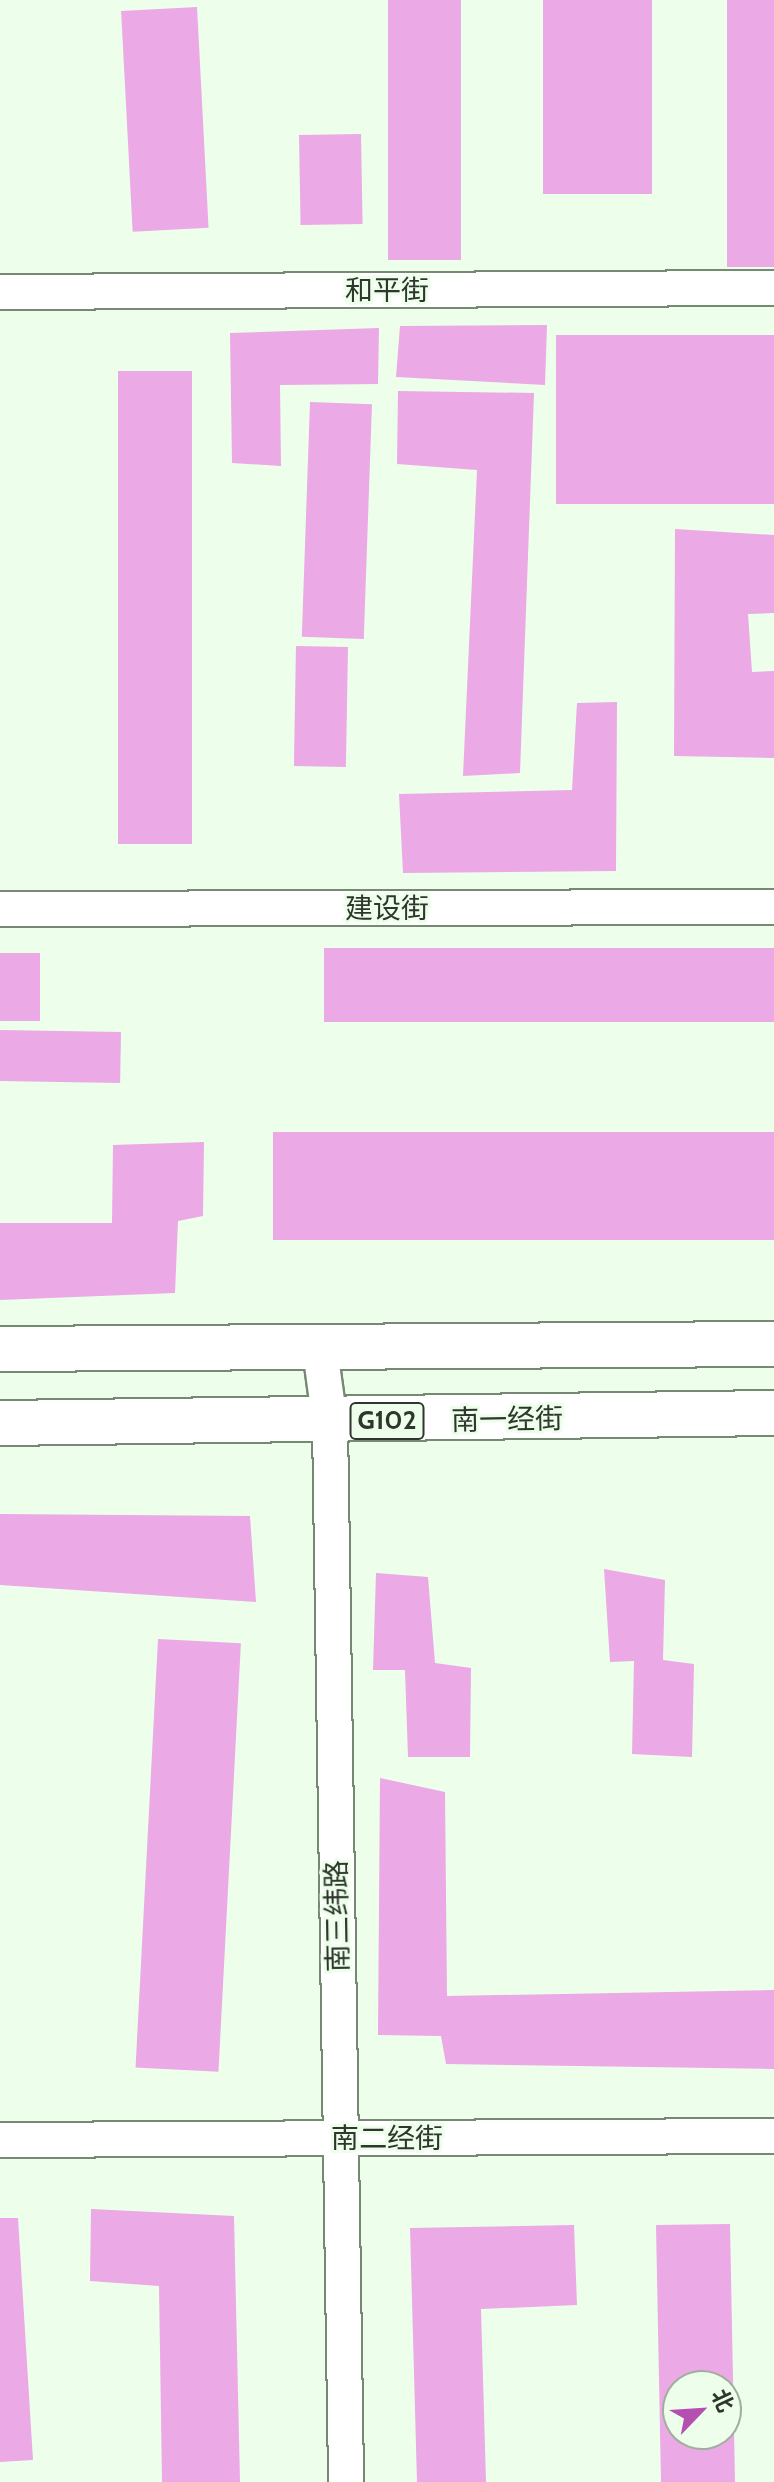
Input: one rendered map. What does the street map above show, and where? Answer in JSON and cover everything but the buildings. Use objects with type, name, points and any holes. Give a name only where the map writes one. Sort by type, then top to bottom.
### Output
[{"type":"highway","points":[[0,1349],[320,1350],[774,1344]]},
{"type":"highway","name":"南一经街","points":[[0,1423],[330,1423],[774,1413]]},
{"type":"street","name":"和平街","points":[[0,292],[774,288]]},
{"type":"street","name":"建设街","points":[[0,909],[774,907]]},
{"type":"street","name":"南三纬路","points":[[320,1350],[330,1423],[346,2482]]},
{"type":"street","name":"南二经街","points":[[0,2140],[774,2136]]}]
